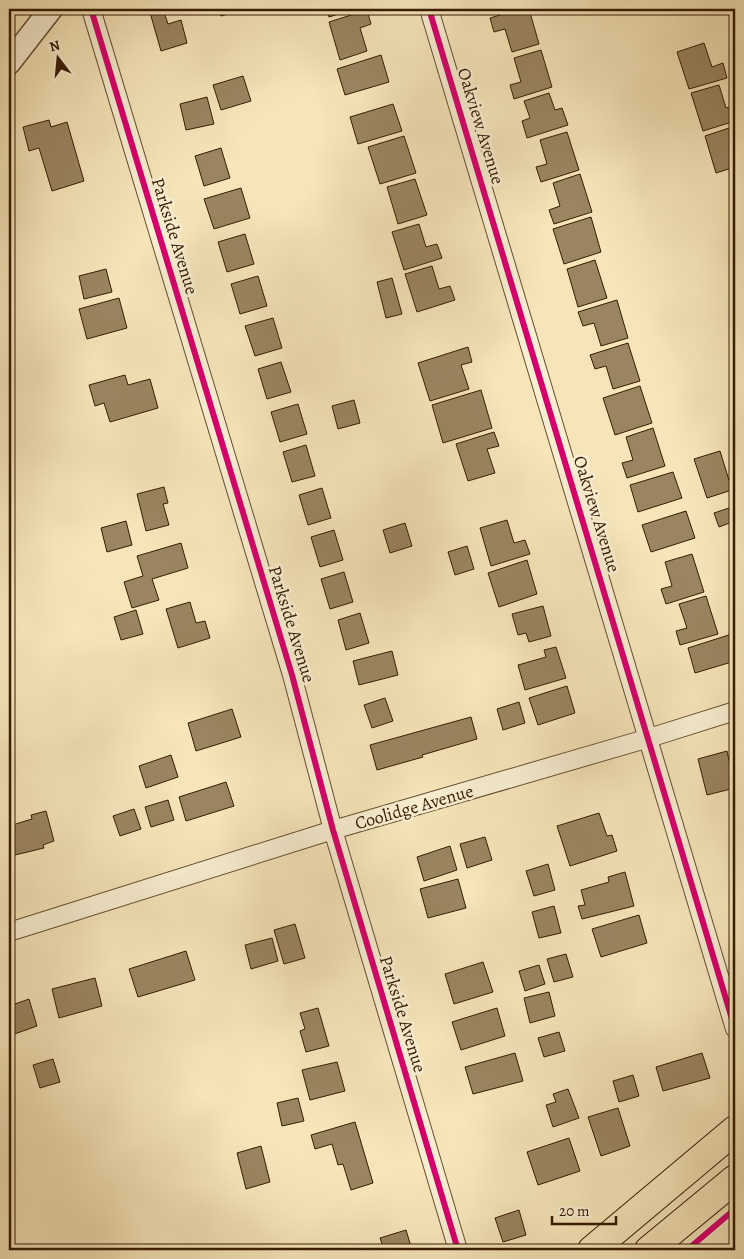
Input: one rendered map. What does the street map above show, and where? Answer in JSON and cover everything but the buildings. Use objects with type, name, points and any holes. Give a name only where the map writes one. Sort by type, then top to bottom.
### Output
[{"type":"main road","points":[[592,1250],[735,1130]]},
{"type":"main road","points":[[649,1250],[735,1179]]},
{"type":"street","points":[[9,63],[51,9]]},
{"type":"street","name":"Parkside Avenue","points":[[91,9],[292,675],[334,830],[458,1250]]},
{"type":"street","name":"Oakview Avenue","points":[[430,9],[735,1028]]},
{"type":"street","name":"Coolidge Avenue","points":[[9,932],[334,830],[735,711]]},
{"type":"cycle path","points":[[91,9],[292,675],[333,830],[458,1250]]},
{"type":"cycle path","points":[[429,9],[735,1029]]},
{"type":"cycle path","points":[[687,1250],[735,1209]]}]
